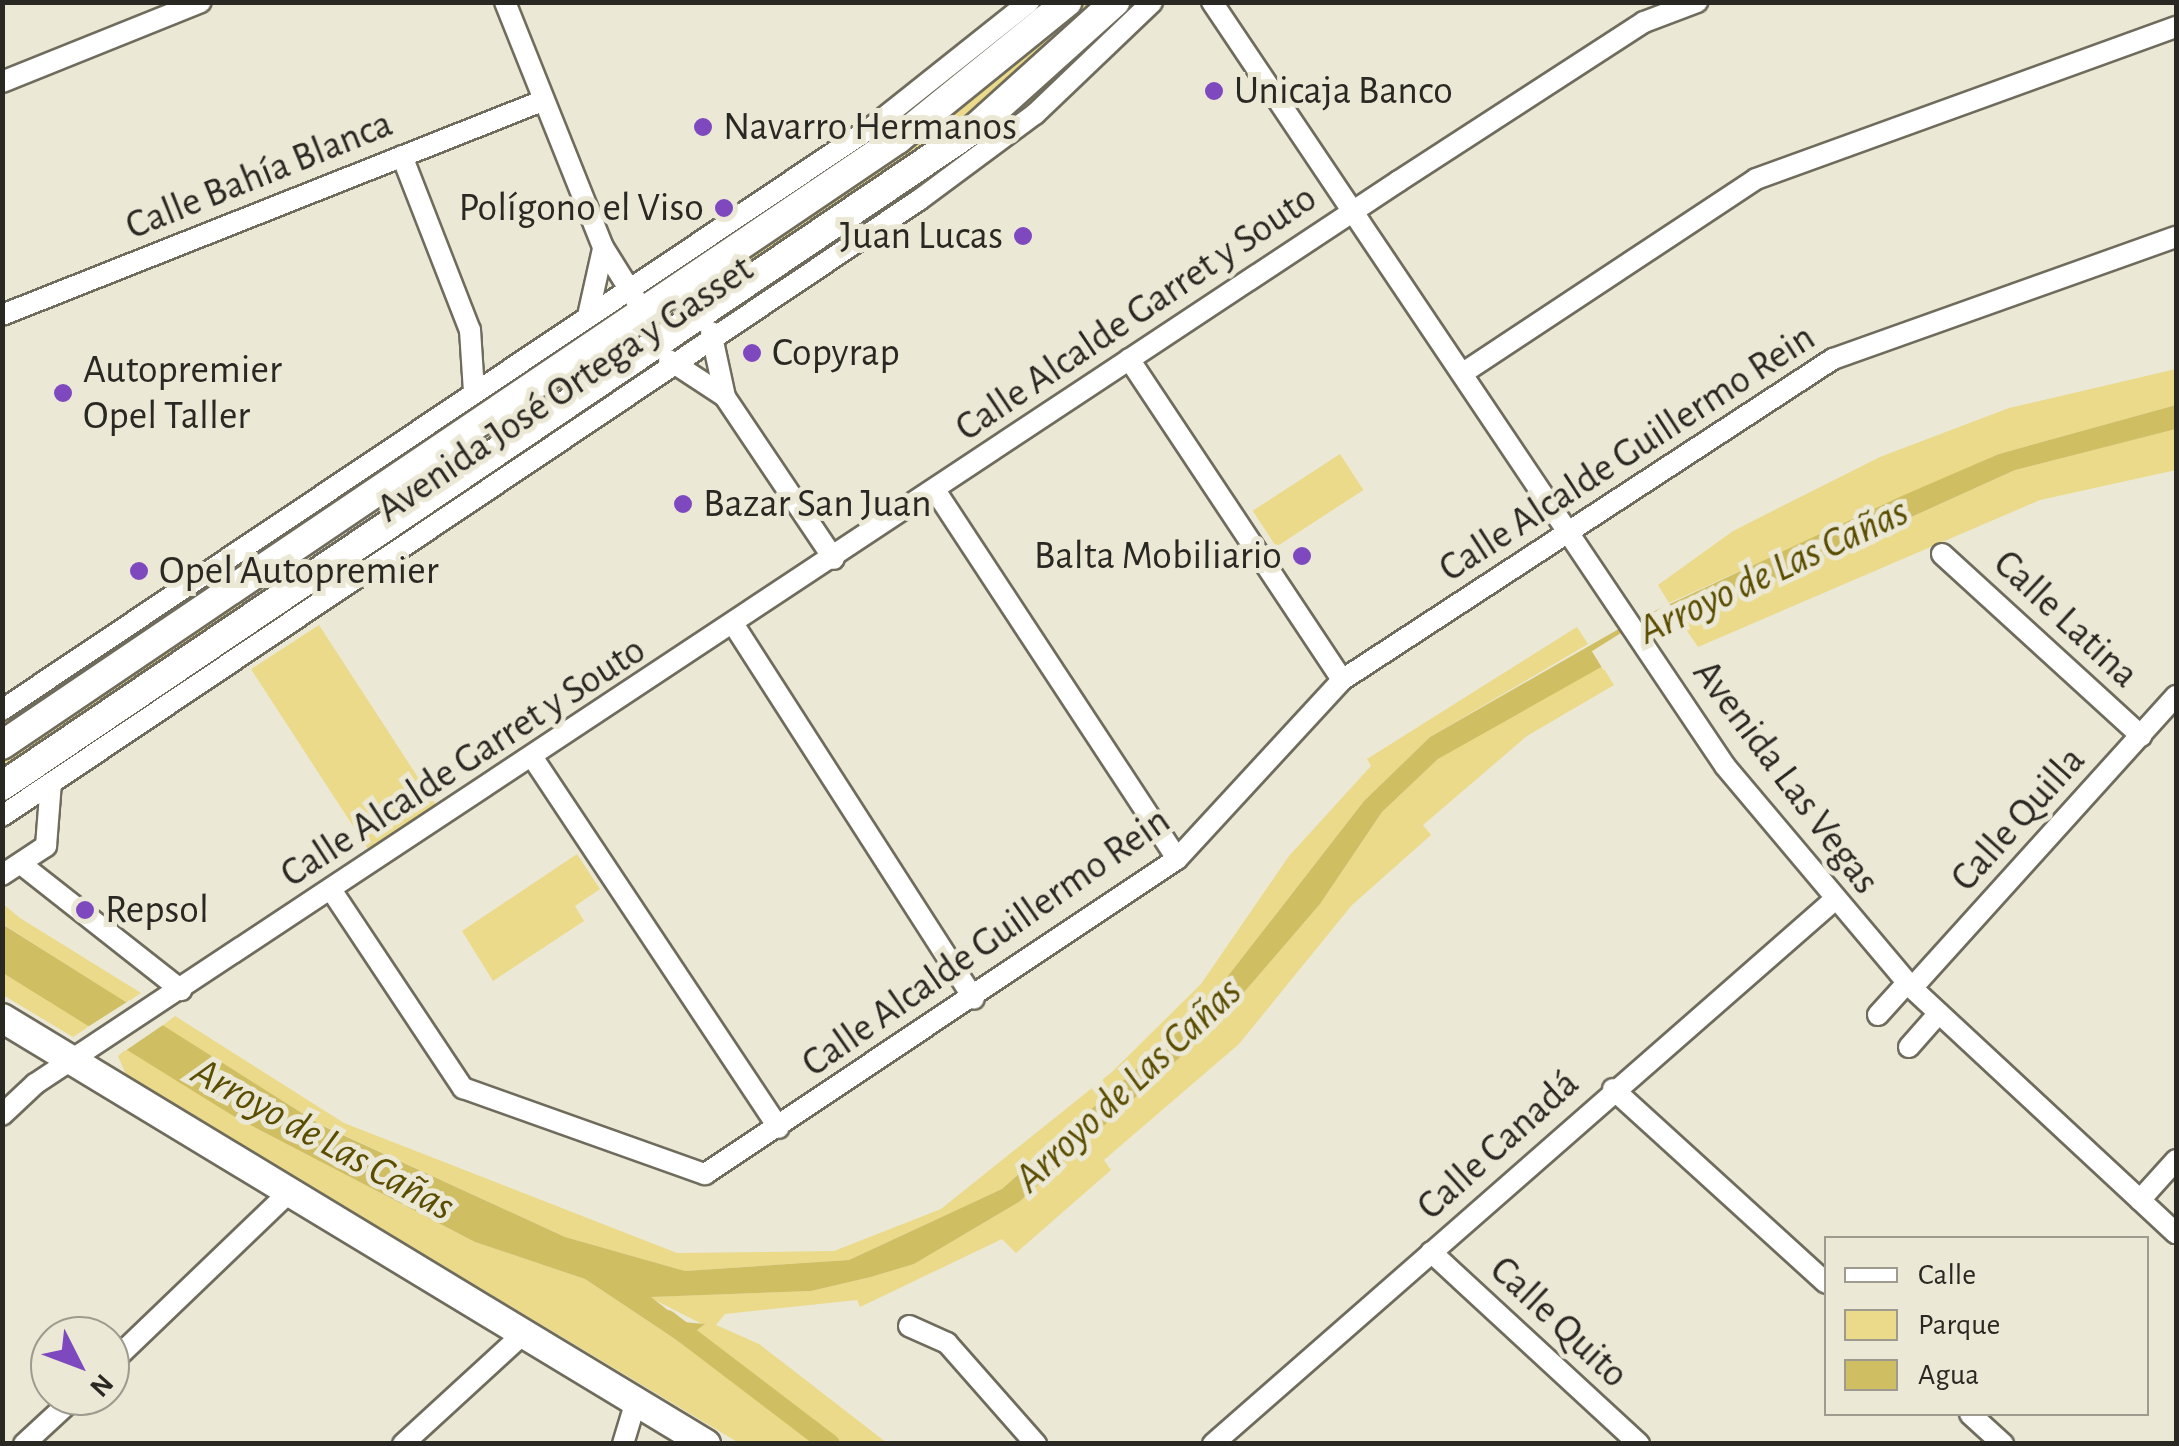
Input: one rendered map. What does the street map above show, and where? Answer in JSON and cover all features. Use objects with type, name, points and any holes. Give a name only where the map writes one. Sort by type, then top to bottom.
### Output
[{"type":"main road","name":"Avenida José Ortega y Gasset","points":[[2,745],[636,300],[898,138],[1067,2]]},
{"type":"main road","name":"Avenida José Ortega y Gasset","points":[[2,786],[974,129],[1115,2]]},
{"type":"main road","points":[[2,1018],[82,1056],[287,1194],[706,1444]]},
{"type":"street","points":[[2,82],[201,2]]},
{"type":"street","points":[[505,2],[603,246],[636,300]]},
{"type":"street","name":"Avenida José Ortega y Gasset","points":[[2,710],[588,316],[636,300],[872,127],[1029,2]]},
{"type":"street","name":"Avenida José Ortega y Gasset","points":[[2,816],[709,342],[1036,114],[1152,2]]},
{"type":"street","name":"Avenida Las Vegas","points":[[1212,2],[1571,529],[1725,766],[1833,901],[1909,986],[2176,1233]]},
{"type":"street","name":"Calle Alcalde Garret y Souto","points":[[2,1115],[82,1056],[1356,209],[1644,22],[1697,2]]},
{"type":"street","points":[[1464,373],[1756,178],[2176,27]]},
{"type":"street","name":"Calle Bahía Blanca","points":[[2,315],[542,100]]},
{"type":"street","points":[[402,156],[470,330],[474,392]]},
{"type":"street","name":"Calle Alcalde Guillermo Rein","points":[[332,891],[463,1088],[705,1174],[974,999],[1177,859],[1342,680],[1833,358],[2176,237]]},
{"type":"street","points":[[588,316],[603,246]]},
{"type":"street","points":[[636,300],[704,309],[725,398],[834,559]]},
{"type":"street","points":[[601,379],[636,300]]},
{"type":"street","points":[[470,330],[501,362],[518,363]]},
{"type":"street","points":[[635,356],[678,363],[725,398]]},
{"type":"street","points":[[1129,359],[1342,680]]},
{"type":"street","points":[[935,490],[1177,859]]},
{"type":"street","name":"Calle Latina","points":[[1942,554],[2141,736]]},
{"type":"street","points":[[734,626],[974,999]]},
{"type":"street","name":"Calle Quilla","points":[[1878,1015],[2176,696]]},
{"type":"street","points":[[532,758],[779,1128]]},
{"type":"street","points":[[2,875],[46,846],[51,783]]},
{"type":"street","points":[[21,864],[182,990]]},
{"type":"street","name":"Calle Canadá","points":[[1213,1444],[1613,1089],[1833,901]]},
{"type":"street","points":[[1909,1047],[1939,1014]]},
{"type":"street","points":[[1613,1089],[1824,1281]]},
{"type":"street","points":[[2140,1200],[2176,1160]]},
{"type":"street","points":[[130,1345],[287,1194]]},
{"type":"street","name":"Calle Quito","points":[[1431,1252],[1632,1441]]},
{"type":"street","points":[[909,1326],[947,1343],[1036,1444]]},
{"type":"street","points":[[403,1444],[522,1334]]},
{"type":"street","points":[[623,1444],[636,1401]]},
{"type":"street","points":[[24,1444],[54,1416]]},
{"type":"street","points":[[1972,1416],[2002,1444]]},
{"type":"green space","points":[[1084,3],[1099,3],[976,110],[732,277],[727,267],[970,102]]},
{"type":"green space","points":[[1127,5],[1133,10],[1003,127],[746,304],[742,296]]},
{"type":"green space","points":[[579,334],[583,339],[3,733],[3,722]]},
{"type":"green space","points":[[2176,369],[2176,405],[1999,454],[1669,603],[1658,585],[1733,531],[1880,457],[2009,408]]},
{"type":"green space","points":[[631,373],[635,378],[3,807],[3,796]]},
{"type":"green space","points":[[2176,429],[2176,470],[2040,500],[1698,647],[1681,622],[2015,470]]},
{"type":"green space","points":[[1340,454],[1363,490],[1276,547],[1253,511]]},
{"type":"green space","points":[[390,494],[393,498],[3,770],[3,759]]},
{"type":"green space","points":[[319,625],[436,804],[368,849],[251,669]]},
{"type":"green space","points":[[1577,627],[1588,644],[1430,737],[1364,801],[1200,1012],[1002,1189],[849,1260],[685,1271],[565,1237],[322,1125],[162,1026],[175,1016],[344,1123],[677,1253],[834,1251],[941,1209],[1112,1072],[1201,984],[1289,856],[1371,766],[1367,759]]},
{"type":"green space","points":[[1601,664],[1614,685],[1527,736],[1423,825],[1431,835],[1352,905],[1239,1044],[1104,1160],[1111,1170],[1016,1253],[1002,1239],[860,1307],[857,1300],[725,1314],[716,1325],[759,1344],[887,1443],[739,1443],[127,1077],[118,1056],[129,1047],[235,1117],[475,1242],[585,1279],[681,1343],[704,1325],[649,1297],[811,1291],[871,1277],[914,1264],[1019,1202],[1216,1025],[1320,904],[1382,812],[1438,759]]},
{"type":"green space","points":[[577,854],[600,889],[575,906],[584,921],[493,981],[462,931]]},
{"type":"green space","points":[[2,903],[141,993],[126,1003],[3,924]]},
{"type":"green space","points":[[3,973],[91,1025],[73,1037],[3,995]]},
{"type":"water","name":"Arroyo de Las Cañas","points":[[2176,405],[2176,429],[2015,470],[1681,622],[1438,759],[1382,812],[1320,904],[1216,1025],[1019,1202],[914,1264],[871,1277],[811,1291],[651,1297],[683,1322],[705,1324],[681,1343],[585,1279],[475,1242],[235,1117],[3,973],[2,924],[321,1125],[565,1237],[685,1271],[849,1260],[1002,1189],[1200,1012],[1364,801],[1430,737],[1631,622],[1904,495],[1999,454]]},
{"type":"pier","points":[[1669,603],[1681,622],[1603,670],[1592,651]]},
{"type":"pier","points":[[130,1000],[166,1023],[125,1051],[86,1028]]},
{"type":"waterway","points":[[667,1320],[830,1444]]},
{"type":"place","name":"Unicaja Banco","points":[[1214,91]]},
{"type":"place","name":"Navarro Hermanos","points":[[703,127]]},
{"type":"place","name":"Polígono el Viso","points":[[724,208]]},
{"type":"place","name":"Juan Lucas","points":[[1023,236]]},
{"type":"place","name":"Copyrap","points":[[752,353]]},
{"type":"place","name":"Autopremier Opel Taller","points":[[63,393]]},
{"type":"place","name":"Bazar San Juan","points":[[683,504]]},
{"type":"place","name":"Balta Mobiliario","points":[[1302,556]]},
{"type":"place","name":"Opel Autopremier","points":[[139,571]]},
{"type":"place","name":"Repsol","points":[[85,910]]}]
